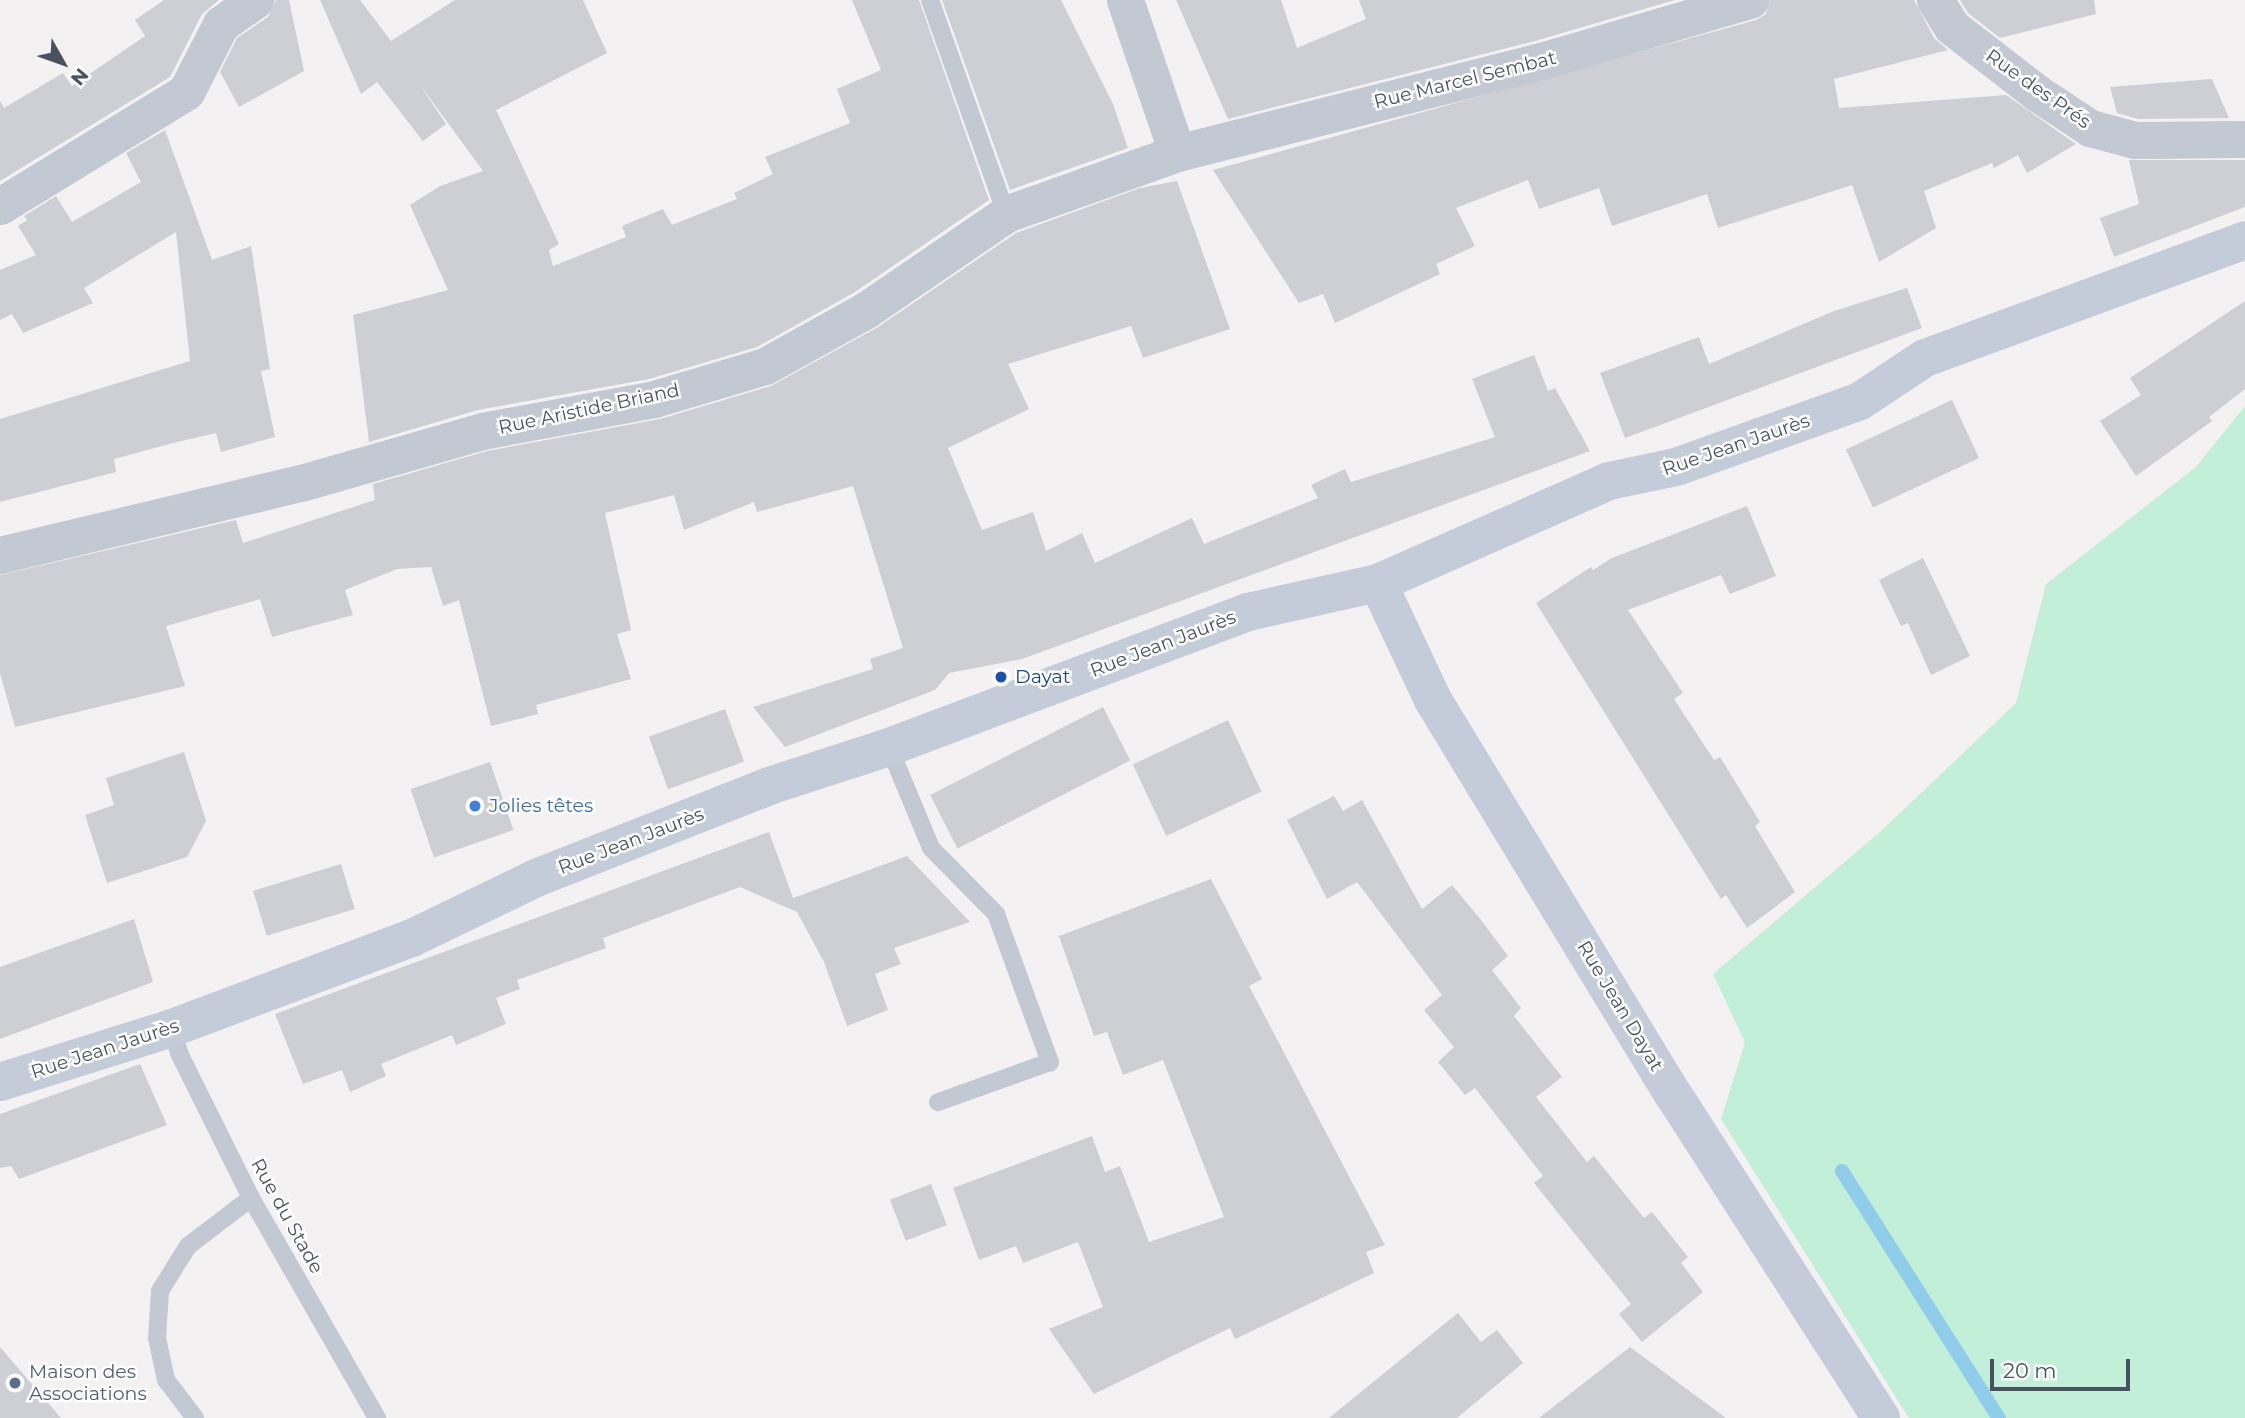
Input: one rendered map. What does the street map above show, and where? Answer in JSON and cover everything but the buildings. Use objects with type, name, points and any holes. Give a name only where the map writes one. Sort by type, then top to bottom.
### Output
[{"type":"street","points":[[0,206],[186,92],[220,24],[255,0]]},
{"type":"street","points":[[1125,0],[1178,153]]},
{"type":"street","name":"Rue Marcel Sembat","points":[[1178,153],[1541,61],[1750,0]]},
{"type":"street","name":"Rue des Prés","points":[[1935,0],[1952,27],[2037,93],[2091,128],[2136,140],[2245,139]]},
{"type":"street","name":"Rue Aristide Briand","points":[[0,555],[301,484],[482,431],[654,400],[765,366],[866,310],[1006,214],[1178,153]]},
{"type":"street","name":"Rue Jean Jaurès","points":[[0,1082],[172,1028],[412,938],[536,878],[744,796],[889,747],[1248,612],[1378,583],[1609,481],[1676,467],[1860,401],[1925,358],[2245,240]]},
{"type":"street","name":"Rue Jean Dayat","points":[[1378,583],[1433,700],[1692,1125],[1881,1418]]},
{"type":"lane","points":[[930,0],[1006,214]]},
{"type":"lane","points":[[889,747],[931,848],[996,914],[1050,1062],[938,1102]]},
{"type":"lane","name":"Rue du Stade","points":[[172,1028],[179,1053],[251,1198],[376,1418]]},
{"type":"lane","points":[[195,1418],[166,1380],[157,1338],[160,1291],[188,1246],[251,1198]]},
{"type":"green space","points":[[2245,406],[2245,1418],[1909,1418],[1721,1119],[1745,1042],[1713,974],[1880,832],[2016,703],[2046,584],[2196,467]]},
{"type":"waterway","points":[[1842,1171],[1999,1418]]},
{"type":"place","name":"Dayat","points":[[1001,677]]},
{"type":"place","name":"Jolies têtes","points":[[475,806]]},
{"type":"place","name":"Maison des Associations","points":[[15,1383]]}]
